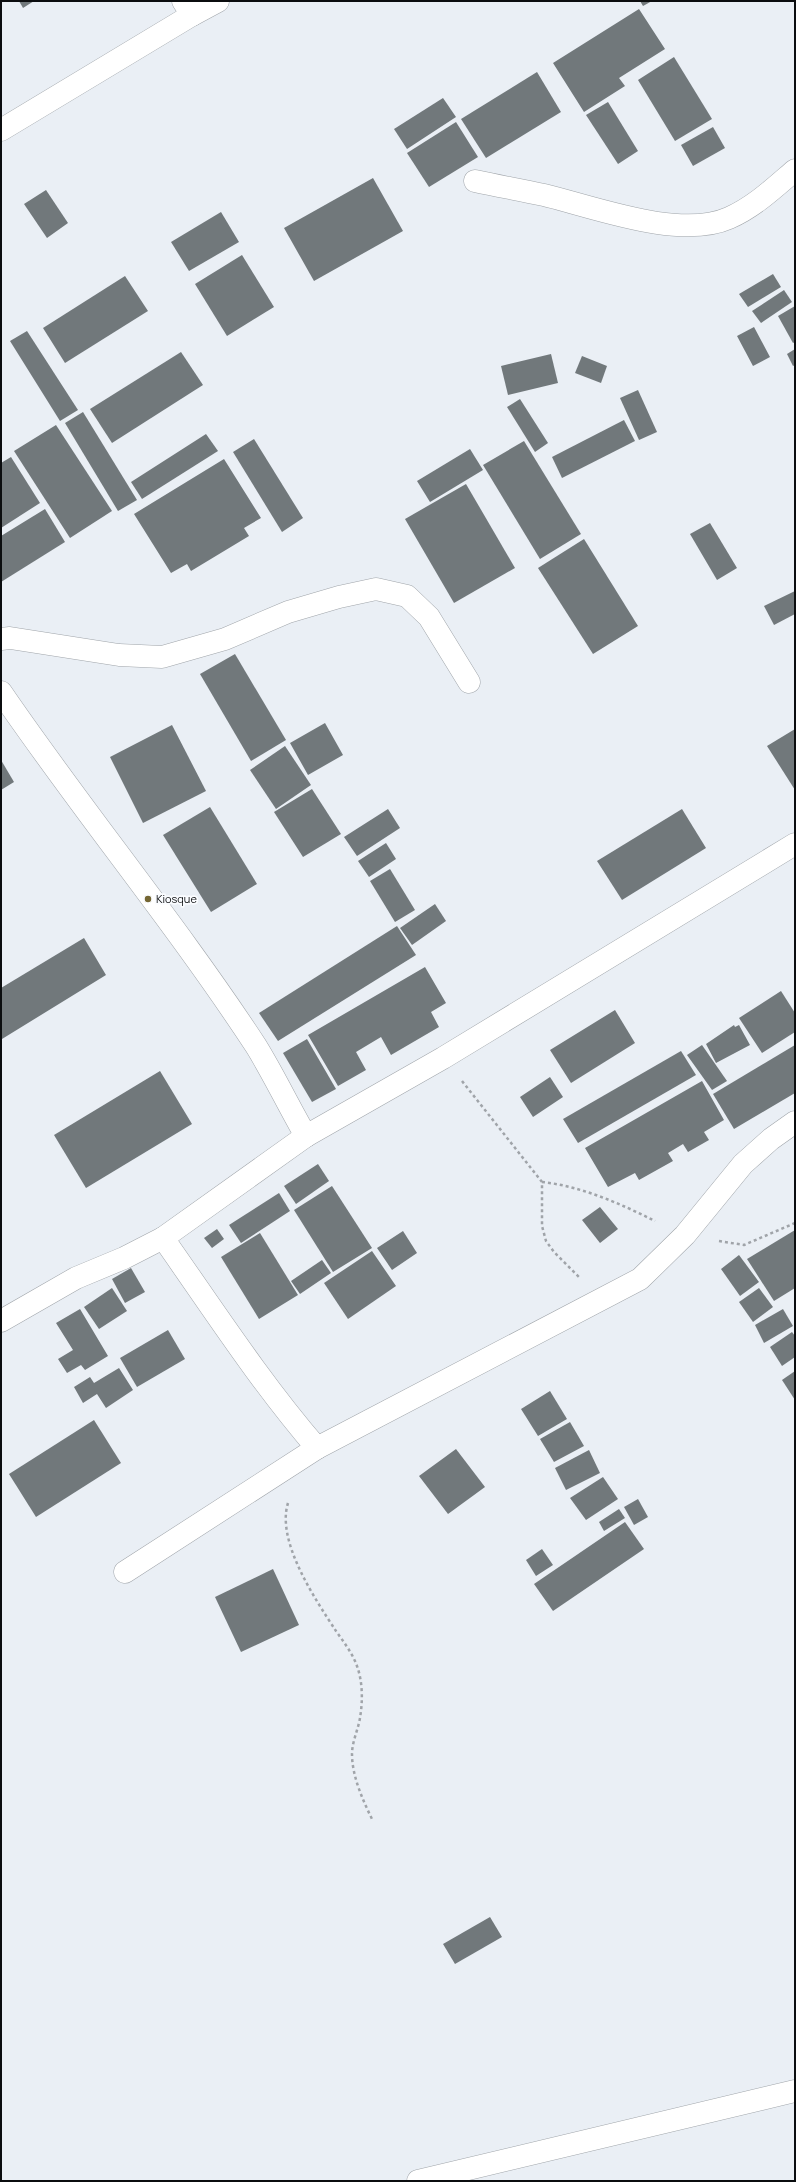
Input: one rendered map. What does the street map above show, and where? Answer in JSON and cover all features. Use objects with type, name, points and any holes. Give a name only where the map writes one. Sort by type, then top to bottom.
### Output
[{"type":"street","points":[[1,130],[187,8],[218,1]]},
{"type":"street","points":[[475,181],[544,196],[635,219],[680,225],[706,224],[728,218],[762,199],[795,170]]},
{"type":"street","points":[[1,639],[18,639],[119,655],[162,657],[225,639],[288,612],[339,597],[376,589],[407,596],[429,617],[469,682]]},
{"type":"street","points":[[1,692],[38,745],[195,957],[257,1048],[306,1136]]},
{"type":"street","points":[[1,1321],[76,1278],[124,1258],[163,1238],[306,1136],[443,1058],[795,844]]},
{"type":"street","points":[[125,1572],[317,1448],[640,1279],[685,1235],[743,1164],[771,1139],[795,1122]]},
{"type":"street","points":[[163,1238],[253,1368],[290,1417],[317,1448]]},
{"type":"street","points":[[418,2181],[795,2091]]},
{"type":"path","points":[[443,1058],[542,1182],[542,1226],[546,1241],[554,1252],[600,1299]]},
{"type":"path","points":[[542,1182],[558,1183],[598,1197],[685,1235],[744,1245],[795,1223]]},
{"type":"path","points":[[289,1499],[285,1513],[286,1526],[296,1560],[317,1601],[348,1648],[360,1673],[362,1694],[360,1718],[352,1754],[356,1775],[373,1821]]},
{"type":"building","points":[[19,1],[34,1],[23,8]]},
{"type":"building","points":[[640,1],[652,1],[643,6]]},
{"type":"building","points":[[639,9],[665,49],[619,78],[625,86],[584,112],[553,63]]},
{"type":"building","points":[[674,57],[712,119],[675,141],[638,80]]},
{"type":"building","points":[[537,72],[561,112],[486,158],[461,119]]},
{"type":"building","points":[[443,98],[456,117],[407,149],[394,129]]},
{"type":"building","points":[[608,102],[638,151],[618,164],[586,115]]},
{"type":"building","points":[[456,122],[478,157],[429,187],[407,153]]},
{"type":"building","points":[[713,127],[725,148],[693,166],[681,145]]},
{"type":"building","points":[[373,178],[403,231],[314,281],[284,228]]},
{"type":"building","points":[[46,190],[68,223],[47,238],[24,204]]},
{"type":"building","points":[[221,212],[239,242],[189,271],[171,242]]},
{"type":"building","points":[[242,255],[274,307],[227,336],[195,284]]},
{"type":"building","points":[[773,274],[781,287],[748,307],[739,294]]},
{"type":"building","points":[[125,276],[148,311],[65,363],[43,328]]},
{"type":"building","points":[[784,290],[792,302],[761,323],[752,311]]},
{"type":"building","points":[[795,306],[795,342],[793,343],[778,316]]},
{"type":"building","points":[[754,327],[770,357],[753,366],[737,336]]},
{"type":"building","points":[[27,331],[78,410],[60,421],[10,341]]},
{"type":"building","points":[[795,349],[795,365],[793,366],[787,354]]},
{"type":"building","points":[[181,352],[203,385],[112,443],[90,409]]},
{"type":"building","points":[[551,354],[558,383],[508,395],[501,366]]},
{"type":"building","points":[[582,356],[607,366],[601,383],[575,373]]},
{"type":"building","points":[[638,390],[657,432],[639,440],[620,398]]},
{"type":"building","points":[[520,399],[548,443],[535,452],[507,407]]},
{"type":"building","points":[[83,412],[137,500],[118,511],[65,423]]},
{"type":"building","points":[[624,420],[635,441],[562,478],[552,457]]},
{"type":"building","points":[[56,425],[112,511],[70,538],[14,451]]},
{"type":"building","points":[[206,434],[218,451],[142,499],[131,482]]},
{"type":"building","points":[[254,439],[303,518],[282,532],[233,452]]},
{"type":"building","points":[[524,441],[581,534],[540,559],[483,465]]},
{"type":"building","points":[[470,449],[483,470],[430,502],[417,481]]},
{"type":"building","points":[[11,457],[40,503],[1,528],[1,463]]},
{"type":"building","points":[[224,459],[261,518],[244,528],[249,536],[191,571],[187,564],[171,573],[134,514]]},
{"type":"building","points":[[466,484],[515,568],[454,603],[405,519]]},
{"type":"building","points":[[45,509],[65,542],[1,582],[1,536]]},
{"type":"building","points":[[710,523],[737,568],[717,580],[690,534]]},
{"type":"building","points":[[584,539],[638,626],[593,654],[538,568]]},
{"type":"building","points":[[795,591],[795,614],[774,625],[764,606]]},
{"type":"building","points":[[235,654],[286,740],[251,761],[200,674]]},
{"type":"building","points":[[325,723],[343,755],[308,775],[290,743]]},
{"type":"building","points":[[172,725],[206,791],[143,823],[110,757]]},
{"type":"building","points":[[795,729],[795,790],[767,746]]},
{"type":"building","points":[[285,746],[311,785],[276,809],[250,770]]},
{"type":"building","points":[[1,760],[14,782],[1,790]]},
{"type":"building","points":[[312,789],[341,834],[303,857],[274,812]]},
{"type":"building","points":[[210,807],[257,884],[211,912],[163,835]]},
{"type":"building","points":[[388,809],[400,828],[357,856],[344,837]]},
{"type":"building","points":[[682,809],[706,848],[622,900],[597,861]]},
{"type":"building","points":[[386,843],[396,859],[369,877],[358,861]]},
{"type":"building","points":[[390,869],[415,910],[395,922],[370,881]]},
{"type":"building","points":[[435,904],[446,921],[412,945],[400,928]]},
{"type":"building","points":[[397,926],[416,955],[278,1041],[259,1013]]},
{"type":"building","points":[[84,938],[106,975],[2,1039],[1,988]]},
{"type":"building","points":[[425,967],[446,1003],[431,1012],[439,1027],[391,1055],[381,1037],[356,1052],[366,1070],[338,1086],[308,1035]]},
{"type":"building","points":[[781,991],[795,1013],[795,1032],[762,1053],[739,1018]]},
{"type":"building","points":[[615,1010],[635,1043],[571,1083],[550,1050]]},
{"type":"building","points":[[734,1025],[735,1027],[739,1025],[750,1045],[716,1063],[706,1044]]},
{"type":"building","points":[[307,1039],[336,1089],[312,1102],[283,1053]]},
{"type":"building","points":[[702,1045],[727,1081],[712,1090],[687,1055]]},
{"type":"building","points":[[795,1045],[795,1093],[734,1129],[713,1094]]},
{"type":"building","points":[[681,1051],[696,1075],[578,1143],[563,1119]]},
{"type":"building","points":[[160,1071],[192,1124],[86,1188],[54,1135]]},
{"type":"building","points":[[550,1077],[563,1097],[533,1117],[520,1097]]},
{"type":"building","points":[[702,1081],[724,1120],[704,1132],[709,1140],[688,1152],[683,1144],[668,1153],[673,1161],[639,1180],[635,1173],[608,1187],[585,1148]]},
{"type":"building","points":[[318,1164],[329,1181],[296,1204],[284,1186]]},
{"type":"building","points":[[332,1186],[372,1248],[333,1272],[294,1210]]},
{"type":"building","points":[[279,1193],[290,1211],[241,1243],[229,1225]]},
{"type":"building","points":[[600,1207],[618,1229],[600,1243],[582,1220]]},
{"type":"building","points":[[217,1229],[224,1239],[212,1248],[204,1238]]},
{"type":"building","points":[[795,1230],[795,1288],[774,1301],[747,1259]]},
{"type":"building","points":[[403,1231],[417,1253],[392,1270],[377,1248]]},
{"type":"building","points":[[260,1233],[298,1295],[259,1319],[221,1257]]},
{"type":"building","points":[[372,1251],[396,1286],[348,1319],[324,1283]]},
{"type":"building","points":[[739,1255],[759,1282],[740,1296],[721,1269]]},
{"type":"building","points":[[322,1260],[331,1273],[300,1294],[291,1281]]},
{"type":"building","points":[[131,1268],[145,1292],[125,1303],[112,1279]]},
{"type":"building","points":[[112,1288],[127,1311],[99,1329],[84,1307]]},
{"type":"building","points":[[759,1288],[773,1307],[753,1322],[739,1302]]},
{"type":"building","points":[[80,1309],[108,1356],[85,1370],[81,1365],[67,1373],[58,1359],[73,1350],[56,1323]]},
{"type":"building","points":[[783,1309],[793,1326],[764,1343],[755,1325]]},
{"type":"building","points":[[168,1330],[185,1359],[137,1387],[120,1358]]},
{"type":"building","points":[[792,1332],[795,1336],[795,1357],[782,1366],[770,1347]]},
{"type":"building","points":[[119,1368],[133,1390],[106,1408],[97,1394],[83,1403],[74,1387],[90,1377],[94,1383]]},
{"type":"building","points":[[795,1371],[795,1400],[782,1380]]},
{"type":"building","points":[[550,1391],[567,1419],[538,1436],[521,1409]]},
{"type":"building","points":[[94,1420],[121,1463],[36,1517],[9,1474]]},
{"type":"building","points":[[570,1422],[584,1446],[554,1462],[540,1439]]},
{"type":"building","points":[[456,1449],[485,1487],[448,1514],[419,1476]]},
{"type":"building","points":[[589,1450],[600,1473],[566,1490],[555,1468]]},
{"type":"building","points":[[603,1477],[618,1499],[586,1520],[570,1498]]},
{"type":"building","points":[[638,1499],[648,1517],[634,1525],[624,1507]]},
{"type":"building","points":[[619,1509],[625,1518],[604,1531],[599,1522]]},
{"type":"building","points":[[625,1522],[644,1549],[553,1611],[534,1584]]},
{"type":"building","points":[[542,1549],[553,1565],[536,1576],[526,1560]]},
{"type":"building","points":[[273,1569],[299,1625],[241,1652],[215,1597]]},
{"type":"building","points":[[490,1917],[502,1937],[455,1964],[443,1944]]},
{"type":"place","name":"Kiosque","points":[[148,899]]}]
